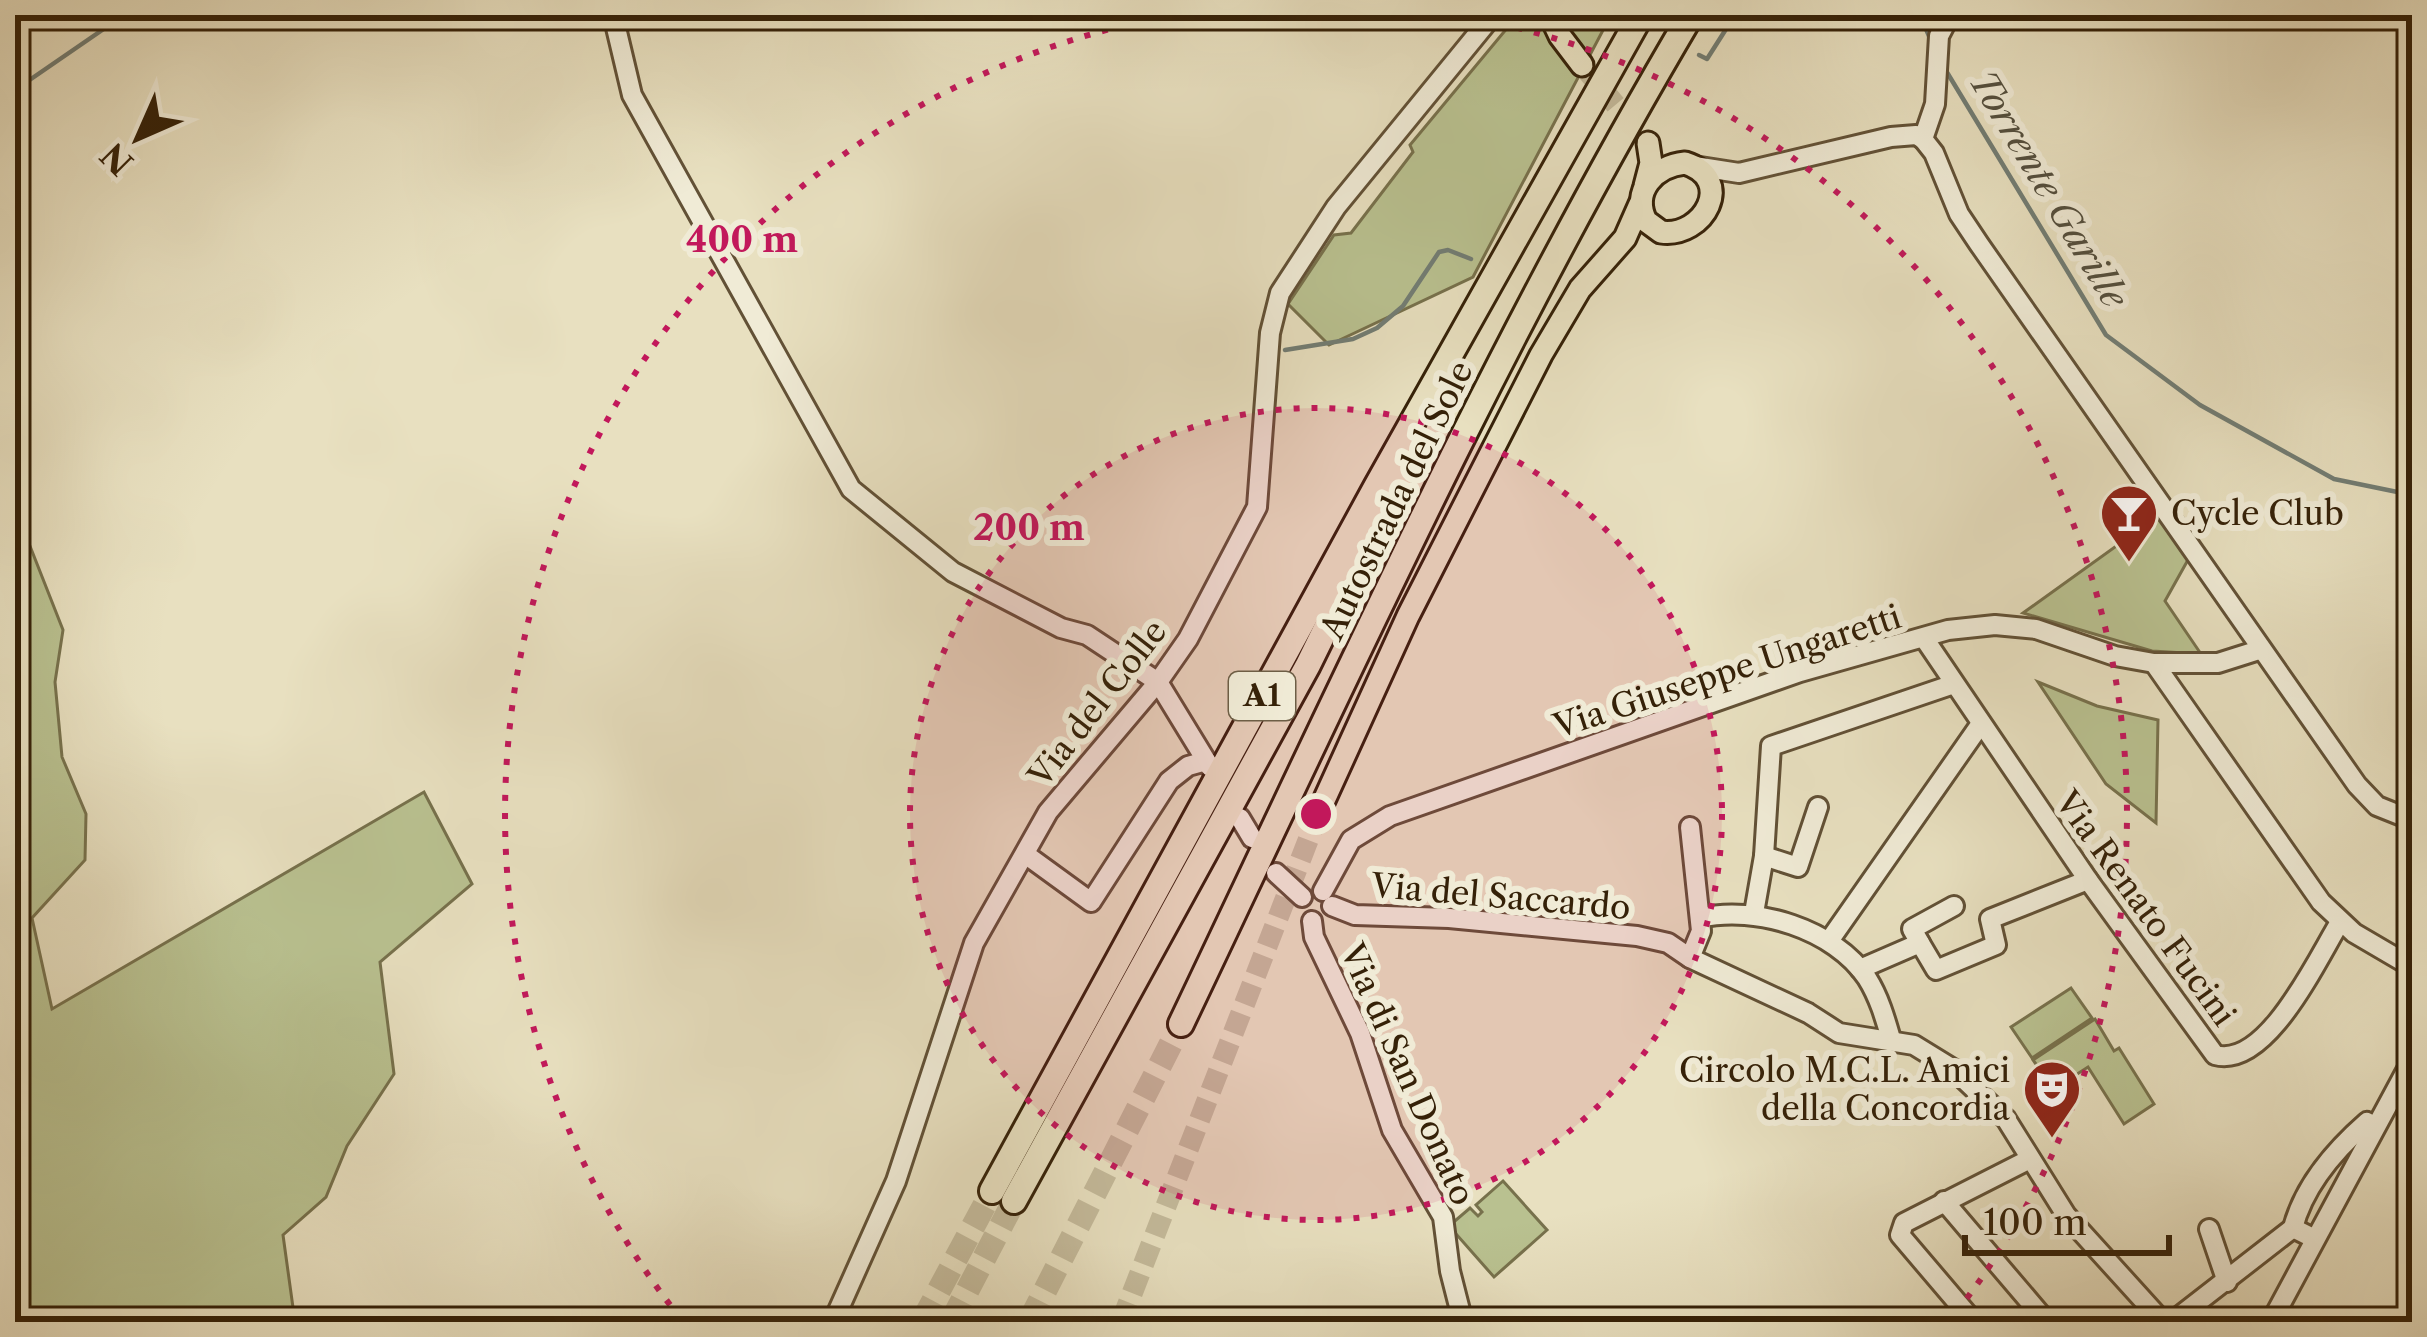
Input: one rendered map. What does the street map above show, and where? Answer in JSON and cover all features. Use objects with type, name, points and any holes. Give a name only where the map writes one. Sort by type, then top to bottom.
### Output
[{"type":"highway","name":"Autostrada del Sole","points":[[1003,1196],[1354,528],[1641,15]]},
{"type":"highway","name":"Autostrada del Sole","points":[[1180,1024],[1510,343],[1622,131],[1691,15]]},
{"type":"main road","points":[[1550,15],[1582,65]]},
{"type":"main road","points":[[1321,807],[1408,616],[1541,355],[1580,289],[1625,238],[1642,195],[1685,165],[1711,183],[1713,200],[1704,216],[1687,228],[1625,238]]},
{"type":"main road","points":[[1642,195],[1646,221],[1661,232]]},
{"type":"street","points":[[613,15],[632,95],[851,489],[953,572],[1061,628],[1087,635],[1158,682],[1208,764],[1188,766],[1169,781],[1091,902],[1025,854]]},
{"type":"street","name":"Via del Colle","points":[[833,1322],[896,1181],[974,943],[1048,812],[1158,682],[1188,639],[1257,507],[1270,333],[1280,293],[1336,207],[1493,17]]},
{"type":"street","points":[[1924,139],[1935,104],[1939,36],[1949,17]]},
{"type":"street","points":[[1685,165],[1738,173],[1892,137],[1924,139],[1978,244],[2259,650],[2369,800],[2412,820]]},
{"type":"street","points":[[1713,200],[1738,173]]},
{"type":"street","name":"Via Giuseppe Ungaretti","points":[[1328,898],[1351,840],[1390,816],[1800,671],[1948,630],[2020,627],[2154,663],[2218,663],[2259,650]]},
{"type":"street","name":"Via Renato Fucini","points":[[1924,638],[2210,1051],[2221,1058],[2242,1052],[2273,1029],[2340,922]]},
{"type":"street","points":[[2154,663],[2301,878],[2340,922],[2412,967]]},
{"type":"street","points":[[1754,914],[1764,856],[1771,746],[1954,684]]},
{"type":"street","points":[[1829,941],[1980,725]]},
{"type":"street","points":[[2387,810],[2412,805]]},
{"type":"street","points":[[1764,856],[1798,867],[1818,807]]},
{"type":"street","points":[[1240,818],[1252,838]]},
{"type":"street","points":[[1690,826],[1701,932],[1690,958]]},
{"type":"street","points":[[1276,872],[1302,897],[1301,913],[1312,921],[1326,918],[1328,898],[1314,889],[1302,897]]},
{"type":"street","points":[[1954,906],[1912,928],[1936,970],[1996,945],[1990,919],[2088,880]]},
{"type":"street","name":"Via del Saccardo","points":[[1328,898],[1354,915],[1449,919],[1668,943],[1839,1033],[1914,1045],[1953,1069],[2006,1119],[2066,1215],[2167,1322]]},
{"type":"street","points":[[1700,918],[1754,914],[1829,941],[1860,970],[1884,1012],[1892,1039]]},
{"type":"street","name":"Via di San Donato","points":[[1312,921],[1314,937],[1360,1033],[1392,1130],[1443,1217],[1463,1322]]},
{"type":"street","points":[[1860,970],[1920,944]]},
{"type":"street","points":[[2271,1322],[2371,1124],[2412,1060]]},
{"type":"street","points":[[2167,1322],[2227,1282],[2293,1228],[2297,1211],[2323,1168],[2371,1124]]},
{"type":"street","points":[[1974,1322],[1900,1235],[1904,1223],[2028,1160]]},
{"type":"street","points":[[1944,1201],[2047,1322]]},
{"type":"street","points":[[2209,1228],[2227,1282]]},
{"type":"street","points":[[2293,1228],[2313,1238]]},
{"type":"green space","points":[[1518,15],[1611,15],[1473,277],[1329,345],[1288,304],[1334,235],[1351,233],[1413,152],[1410,145]]},
{"type":"green space","points":[[15,508],[63,630],[55,682],[62,757],[86,814],[85,860],[32,918],[52,1009],[424,792],[472,884],[380,962],[394,1074],[347,1146],[326,1197],[283,1235],[295,1322],[15,1322]]},
{"type":"green space","points":[[2158,516],[2189,558],[2165,601],[2201,654],[2152,651],[2023,613]]},
{"type":"green space","points":[[2038,682],[2097,706],[2158,720],[2156,823],[2106,784]]},
{"type":"green space","points":[[2071,988],[2092,1018],[2032,1058],[2011,1027]]},
{"type":"green space","points":[[2095,1019],[2154,1104],[2124,1124],[2088,1067],[2054,1089],[2033,1060]]},
{"type":"green space","points":[[1503,1181],[1547,1230],[1494,1277],[1449,1226],[1470,1208],[1478,1216],[1482,1212],[1476,1205]]},
{"type":"waterway","points":[[15,90],[124,15]]},
{"type":"waterway","points":[[1699,55],[1707,59],[1735,15]]},
{"type":"waterway","name":"Torrente Garille","points":[[1920,15],[1932,43]]},
{"type":"waterway","name":"Torrente Garille","points":[[1945,69],[2106,335],[2200,405],[2334,479],[2412,495]]},
{"type":"waterway","points":[[1285,350],[1353,339],[1377,328],[1403,306],[1439,252],[1448,250],[1471,259]]},
{"type":"tunnel","points":[[1582,65],[1648,143]]},
{"type":"tunnel","points":[[1121,1322],[1321,807]]},
{"type":"tunnel","points":[[1029,1322],[1181,1024]]},
{"type":"tunnel","points":[[922,1322],[992,1191]]},
{"type":"tunnel","points":[[951,1322],[1014,1201]]},
{"type":"place","name":"Cycle Club","points":[[2129,564]]},
{"type":"place","name":"Circolo M.C.L. Amici della Concordia","points":[[2052,1140]]}]
